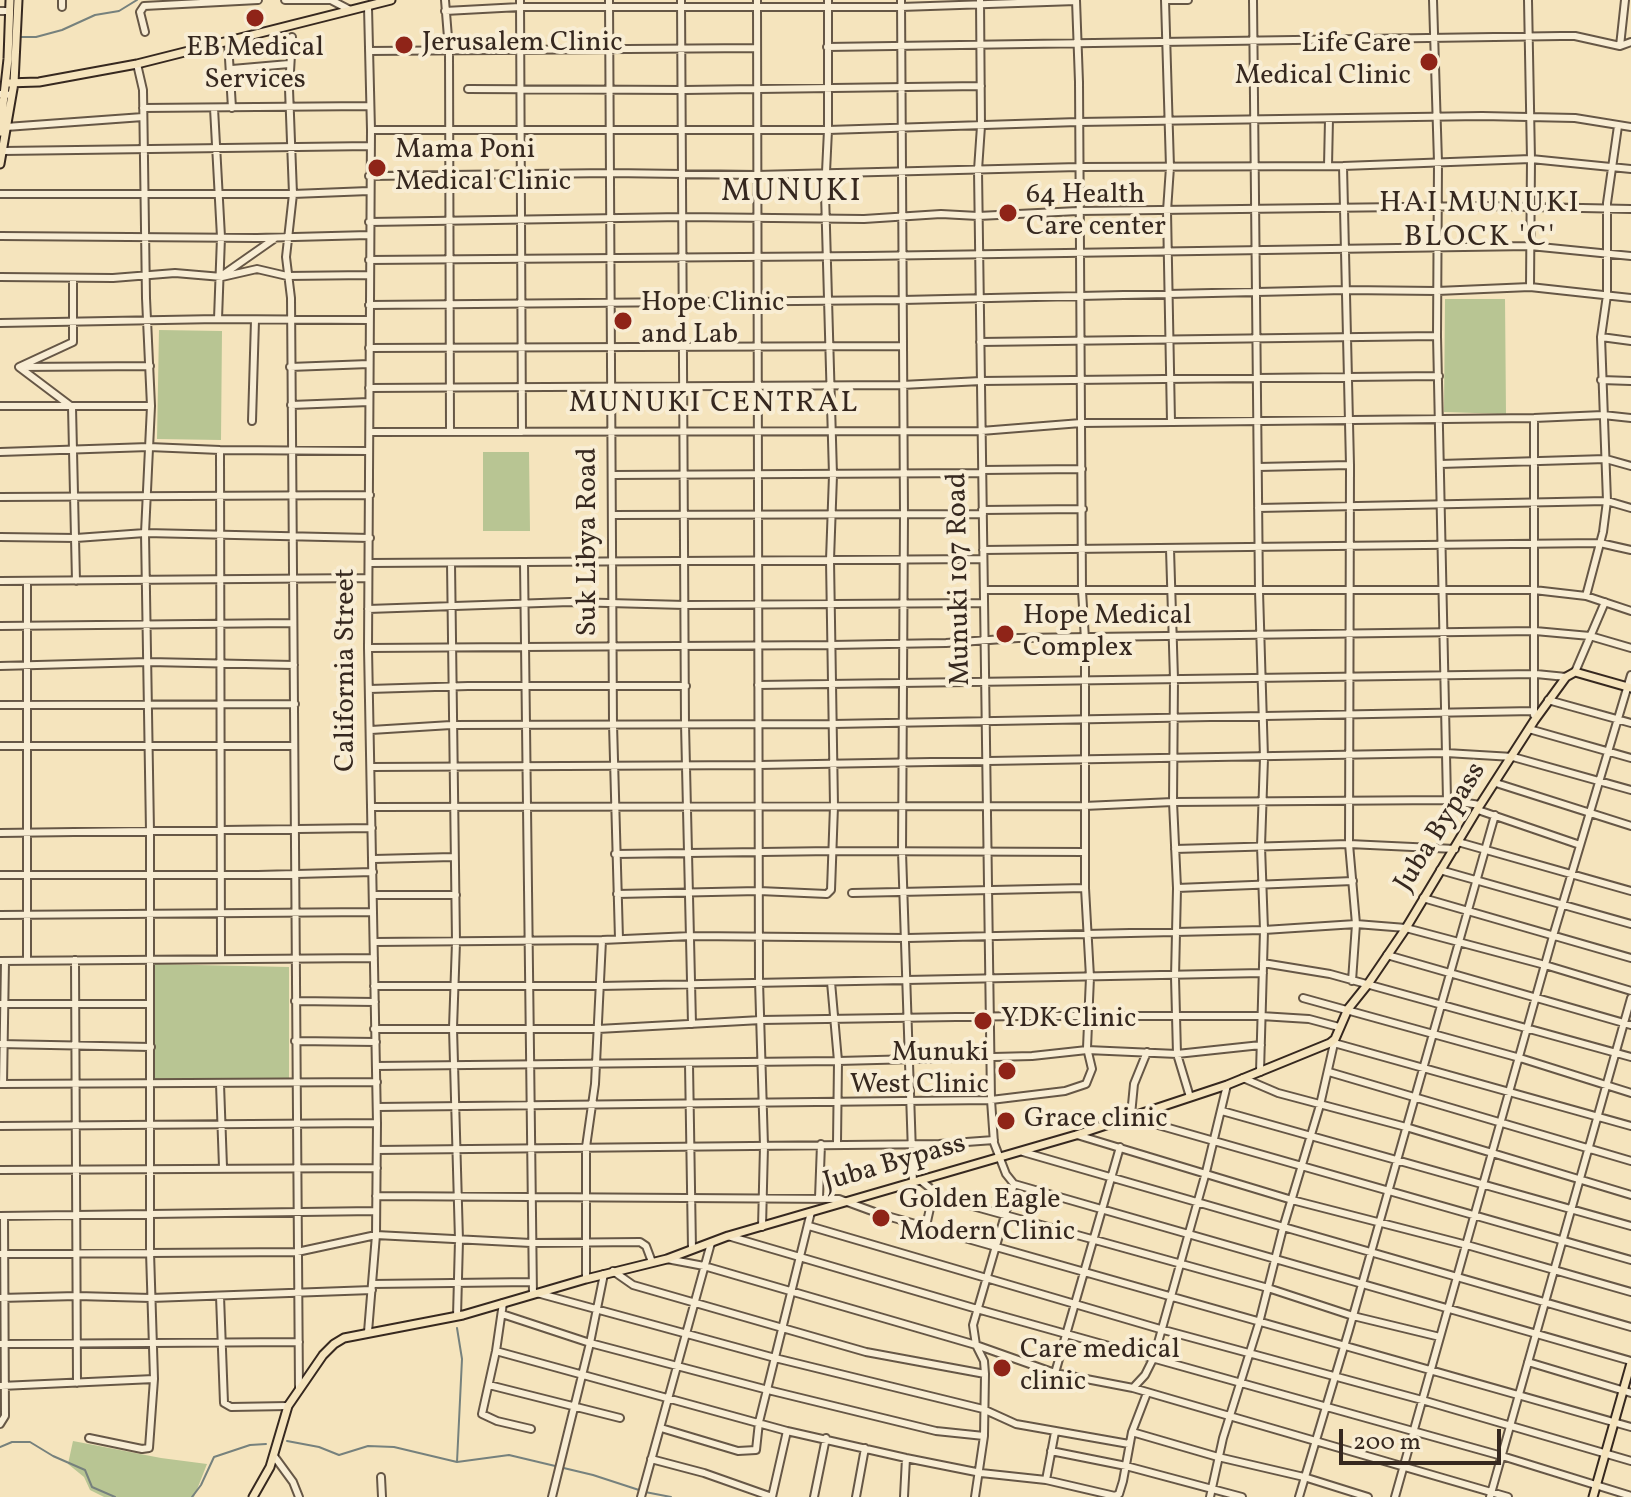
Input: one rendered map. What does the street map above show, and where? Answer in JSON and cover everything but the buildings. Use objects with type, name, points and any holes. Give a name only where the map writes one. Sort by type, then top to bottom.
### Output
[{"type":"main road","points":[[0,164],[12,59],[13,13],[10,0]]},
{"type":"main road","points":[[13,13],[18,0]]},
{"type":"main road","points":[[10,83],[39,82],[137,64],[391,0]]},
{"type":"main road","points":[[1575,672],[1629,687]]},
{"type":"main road","name":"Juba Bypass","points":[[253,1497],[264,1481],[274,1456],[288,1406],[334,1344],[355,1334],[457,1316],[613,1271],[667,1259],[728,1236],[1076,1135],[1227,1085],[1334,1041],[1348,1009],[1406,928],[1534,721],[1566,677],[1575,672]]},
{"type":"main road","points":[[1593,1497],[1614,1422],[1627,1392],[1631,1362]]},
{"type":"street","points":[[145,32],[140,12],[144,6],[258,0]]},
{"type":"street","points":[[285,0],[331,0],[350,10]]},
{"type":"street","points":[[445,0],[449,50],[450,432]]},
{"type":"street","name":"Suk Libya Road","points":[[609,0],[613,724],[619,939]]},
{"type":"street","points":[[681,0],[684,90],[685,724],[692,1024]]},
{"type":"street","points":[[1171,422],[1167,211],[1170,167],[1165,0],[1188,0]]},
{"type":"street","points":[[1253,0],[1259,591],[1264,758],[1260,1072]]},
{"type":"street","points":[[1433,0],[1447,800]]},
{"type":"street","points":[[1528,0],[1530,287]]},
{"type":"street","points":[[1620,46],[1625,0]]},
{"type":"street","points":[[377,1107],[991,1100],[1085,1086],[1092,1069],[1087,1050],[1086,1017],[1090,977],[1085,888],[1085,639],[1076,1],[757,3],[681,9],[520,4],[445,11]]},
{"type":"street","name":"Munuki 107 Road","points":[[980,2],[978,216],[991,1100],[994,1140],[1014,1184]]},
{"type":"street","points":[[757,3],[762,1227]]},
{"type":"street","points":[[617,894],[689,891],[829,893],[834,851],[834,806],[830,560],[833,475],[825,193],[828,3]]},
{"type":"street","points":[[520,4],[522,432]]},
{"type":"street","points":[[901,4],[904,475],[902,852],[912,1143],[916,1181],[930,1188],[933,1195],[926,1226]]},
{"type":"street","name":"California Street","points":[[368,7],[371,130],[368,648],[377,1082],[376,1235],[368,1332]]},
{"type":"street","points":[[0,11],[13,13]]},
{"type":"street","points":[[827,47],[1575,36],[1620,46],[1631,42]]},
{"type":"street","points":[[292,37],[289,64],[293,194],[287,276],[291,298],[299,1390]]},
{"type":"street","points":[[228,42],[232,108]]},
{"type":"street","points":[[369,51],[757,48]]},
{"type":"street","points":[[89,1438],[149,1448],[154,1379],[150,1252],[150,831],[145,533],[151,406],[143,108],[137,64]]},
{"type":"street","points":[[232,69],[289,64]]},
{"type":"street","points":[[468,89],[981,86]]},
{"type":"street","points":[[143,108],[370,106]]},
{"type":"street","points":[[214,108],[222,277],[218,319]]},
{"type":"street","points":[[3,130],[143,117]]},
{"type":"street","points":[[371,130],[828,130],[1078,122],[1436,117],[1585,119],[1631,127]]},
{"type":"street","points":[[1328,166],[1329,119]]},
{"type":"street","points":[[1586,596],[1607,501],[1601,337],[1607,295],[1607,209],[1618,126]]},
{"type":"street","points":[[3,151],[371,146]]},
{"type":"street","points":[[369,176],[757,175],[1079,167],[1343,166],[1531,159],[1631,169]]},
{"type":"street","points":[[1343,166],[1351,547],[1348,635],[1349,844],[1356,924],[1352,981]]},
{"type":"street","points":[[0,194],[369,191]]},
{"type":"street","points":[[369,222],[757,216],[864,219],[1078,211],[1439,207],[1631,209]]},
{"type":"street","points":[[0,236],[369,235]]},
{"type":"street","points":[[222,277],[278,237]]},
{"type":"street","points":[[369,260],[902,256],[1530,246],[1631,256]]},
{"type":"street","points":[[0,277],[146,277],[175,273],[222,277],[252,269],[287,276],[369,275]]},
{"type":"street","points":[[19,367],[73,342],[73,278]]},
{"type":"street","points":[[369,305],[902,300],[1530,287],[1631,298]]},
{"type":"street","points":[[252,421],[255,320]]},
{"type":"street","points":[[0,323],[369,320]]},
{"type":"street","points":[[980,342],[1437,336]]},
{"type":"street","points":[[1601,337],[1631,341]]},
{"type":"street","points":[[369,348],[902,346]]},
{"type":"street","points":[[290,367],[369,364]]},
{"type":"street","points":[[19,367],[150,366]]},
{"type":"street","points":[[19,367],[72,407]]},
{"type":"street","points":[[369,388],[902,385],[981,381],[1439,376]]},
{"type":"street","points":[[1601,380],[1631,381]]},
{"type":"street","points":[[291,405],[369,402]]},
{"type":"street","points":[[0,406],[151,406]]},
{"type":"street","points":[[72,407],[76,581]]},
{"type":"street","points":[[370,432],[981,431],[1081,423],[1603,415],[1631,418]]},
{"type":"street","points":[[1534,418],[1534,721]]},
{"type":"street","points":[[0,452],[149,447],[369,451]]},
{"type":"street","points":[[220,450],[221,959]]},
{"type":"street","points":[[1440,464],[1606,459],[1631,466]]},
{"type":"street","points":[[1258,467],[1350,465]]},
{"type":"street","points":[[612,475],[904,475],[1082,469]]},
{"type":"street","points":[[0,497],[370,495]]},
{"type":"street","points":[[1258,508],[1607,501],[1631,508]]},
{"type":"street","points":[[612,515],[832,515],[1083,509]]},
{"type":"street","points":[[0,537],[76,538],[145,533],[370,538]]},
{"type":"street","points":[[983,550],[1600,543],[1631,550]]},
{"type":"street","points":[[1170,549],[1177,1054],[1190,1097]]},
{"type":"street","points":[[369,563],[983,559]]},
{"type":"street","points":[[451,563],[451,725],[456,895],[453,1064],[459,1240],[457,1316]]},
{"type":"street","points":[[524,563],[530,1196],[535,1294],[983,1409],[1016,1424],[1129,1444]]},
{"type":"street","points":[[0,581],[368,578]]},
{"type":"street","points":[[27,581],[27,960]]},
{"type":"street","points":[[984,590],[1534,590],[1586,596],[1631,611]]},
{"type":"street","points":[[1575,672],[1605,602]]},
{"type":"street","points":[[368,609],[612,603],[984,603]]},
{"type":"street","points":[[0,626],[293,623]]},
{"type":"street","points":[[368,648],[831,645],[903,641],[946,643],[984,639],[1535,631],[1590,636],[1631,648]]},
{"type":"street","points":[[0,666],[148,662],[294,665]]},
{"type":"street","points":[[758,685],[1536,674],[1566,677]]},
{"type":"street","points":[[1395,1497],[1553,936],[1631,675]]},
{"type":"street","points":[[369,689],[686,686]]},
{"type":"street","points":[[1548,700],[1631,723]]},
{"type":"street","points":[[0,705],[295,704]]},
{"type":"street","points":[[371,730],[451,725],[758,725],[1534,711]]},
{"type":"street","points":[[1529,729],[1631,758]]},
{"type":"street","points":[[0,746],[294,746]]},
{"type":"street","points":[[371,767],[759,765],[1446,753],[1513,757],[1631,790]]},
{"type":"street","points":[[1496,783],[1631,826]]},
{"type":"street","points":[[371,807],[1084,806],[1173,802],[1447,800],[1479,808],[1580,845]]},
{"type":"street","points":[[1299,1497],[1495,815]]},
{"type":"street","points":[[0,833],[372,828]]},
{"type":"street","points":[[1175,849],[1349,844],[1456,845],[1486,850],[1631,891]]},
{"type":"street","points":[[615,854],[1085,852]]},
{"type":"street","points":[[374,859],[453,857]]},
{"type":"street","points":[[1440,870],[1631,924]]},
{"type":"street","points":[[0,875],[221,876],[373,872]]},
{"type":"street","points":[[1177,888],[1353,881]]},
{"type":"street","points":[[852,893],[1085,888]]},
{"type":"street","points":[[373,895],[456,895]]},
{"type":"street","points":[[1423,898],[1631,958]]},
{"type":"street","points":[[0,915],[373,912]]},
{"type":"street","points":[[374,942],[691,936],[907,938],[1264,930],[1356,924],[1406,928],[1631,991]]},
{"type":"street","points":[[586,1279],[586,1147],[596,1065],[602,940]]},
{"type":"street","points":[[1387,955],[1628,1024]]},
{"type":"street","points":[[374,958],[3,961],[1,1084],[377,1082]]},
{"type":"street","points":[[75,960],[77,1383]]},
{"type":"street","points":[[1263,963],[1330,974],[1631,1057]]},
{"type":"street","points":[[374,986],[600,986],[1263,973]]},
{"type":"street","points":[[831,982],[838,1061],[837,1143]]},
{"type":"street","points":[[1303,998],[1520,1058],[1631,1093]]},
{"type":"street","points":[[1491,1495],[1597,1117],[1616,1052],[1628,1024],[1631,998]]},
{"type":"street","points":[[295,1001],[375,1002]]},
{"type":"street","points":[[2,1004],[150,1004]]},
{"type":"street","points":[[374,1029],[598,1029],[761,1020],[1176,1016],[1309,1019],[1339,1027]]},
{"type":"street","points":[[295,1041],[376,1042]]},
{"type":"street","points":[[1210,1497],[1218,1457],[1329,1072],[1334,1041],[1631,1126]]},
{"type":"street","points":[[2,1044],[151,1047]]},
{"type":"street","points":[[376,1066],[838,1061],[1032,1056],[1087,1050],[1177,1054],[1261,1045]]},
{"type":"street","points":[[1147,1052],[1134,1084],[1129,1116],[1631,1260]]},
{"type":"street","points":[[689,1064],[692,1249]]},
{"type":"street","points":[[1329,1072],[1631,1161]]},
{"type":"street","points":[[1243,1078],[1278,1093],[1406,1127],[1631,1195]]},
{"type":"street","points":[[220,1084],[223,1167]]},
{"type":"street","points":[[1133,1388],[1145,1375],[1154,1357],[1215,1140],[1227,1085]]},
{"type":"street","points":[[1222,1111],[1631,1226]]},
{"type":"street","points":[[0,1126],[377,1123]]},
{"type":"street","points":[[1076,1135],[1292,1200],[1467,1245],[1631,1292]]},
{"type":"street","points":[[377,1150],[994,1140]]},
{"type":"street","points":[[819,1198],[821,1144]]},
{"type":"street","points":[[1055,1373],[1120,1147]]},
{"type":"street","points":[[1023,1152],[1631,1327]]},
{"type":"street","points":[[0,1170],[377,1168]]},
{"type":"street","points":[[975,1497],[981,1473],[985,1374],[973,1325],[1014,1184],[1537,1332],[1631,1362]]},
{"type":"street","points":[[933,1195],[1268,1288],[1353,1316],[1440,1337]]},
{"type":"street","points":[[376,1196],[819,1198],[851,1202],[880,1214],[1631,1427]]},
{"type":"street","points":[[0,1424],[5,1416],[1,1386],[2,1216],[376,1211]]},
{"type":"street","points":[[661,1428],[744,1452],[756,1450],[759,1422],[811,1212]]},
{"type":"street","points":[[809,1226],[1160,1329],[1631,1461]]},
{"type":"street","points":[[3,1254],[297,1252],[376,1235],[531,1243],[640,1242],[646,1246],[652,1262]]},
{"type":"street","points":[[728,1236],[1502,1456],[1631,1496]]},
{"type":"street","points":[[641,1497],[711,1243]]},
{"type":"street","points":[[667,1259],[704,1266],[976,1345],[1055,1373],[1133,1388],[1403,1466],[1491,1495],[1508,1497]]},
{"type":"street","points":[[613,1271],[633,1285],[893,1359],[985,1374]]},
{"type":"street","points":[[552,1497],[604,1274]]},
{"type":"street","points":[[2,1298],[220,1296],[532,1282]]},
{"type":"street","points":[[220,1296],[222,1399],[225,1405],[288,1406]]},
{"type":"street","points":[[503,1303],[482,1414],[531,1429]]},
{"type":"street","points":[[502,1314],[590,1343],[768,1390],[936,1431],[984,1436]]},
{"type":"street","points":[[2,1344],[299,1342]]},
{"type":"street","points":[[496,1351],[582,1372],[787,1431],[981,1473],[1046,1480],[1115,1496],[1119,1494],[1132,1432],[1147,1393]]},
{"type":"street","points":[[1528,1362],[1627,1392]]},
{"type":"street","points":[[1,1386],[154,1379]]},
{"type":"street","points":[[489,1385],[620,1418]]},
{"type":"street","points":[[651,1459],[704,1473],[772,1497],[787,1431]]},
{"type":"street","points":[[1046,1480],[1055,1432]]},
{"type":"street","points":[[1132,1432],[1368,1497]]},
{"type":"street","points":[[814,1497],[826,1438]]},
{"type":"street","points":[[856,1497],[865,1448]]},
{"type":"street","points":[[1051,1451],[1126,1466],[1242,1497]]},
{"type":"street","points":[[274,1456],[293,1482],[299,1497]]},
{"type":"street","points":[[904,1497],[906,1458]]},
{"type":"street","points":[[381,1477],[382,1497]]},
{"type":"green space","points":[[1445,299],[1505,299],[1506,414],[1444,412]]},
{"type":"green space","points":[[159,330],[222,331],[221,440],[157,439]]},
{"type":"green space","points":[[483,452],[529,452],[530,531],[483,531]]},
{"type":"green space","points":[[151,964],[289,967],[289,1081],[151,1081]]},
{"type":"green space","points":[[73,1441],[207,1464],[194,1497],[104,1497],[90,1490],[84,1477],[68,1464]]},
{"type":"waterway","points":[[17,37],[36,37],[62,30],[95,15],[119,11],[137,0]]},
{"type":"waterway","points":[[457,1328],[462,1359],[457,1462]]},
{"type":"waterway","points":[[287,1441],[319,1447],[339,1455],[368,1446],[394,1447],[457,1462],[509,1455],[593,1475],[639,1490]]},
{"type":"waterway","points":[[0,1447],[12,1442],[30,1442],[85,1470],[92,1487],[115,1497]]},
{"type":"waterway","points":[[192,1497],[214,1457],[250,1445],[266,1444]]},
{"type":"waterway","points":[[645,1492],[671,1497]]},
{"type":"place","name":"EB Medical Services","points":[[255,18]]},
{"type":"place","name":"Jerusalem Clinic","points":[[404,45]]},
{"type":"place","name":"Life Care Medical Clinic","points":[[1429,62]]},
{"type":"place","name":"Mama Poni Medical Clinic","points":[[377,168]]},
{"type":"place","name":"64 Health Care center","points":[[1008,213]]},
{"type":"place","name":"Hope Clinic and Lab","points":[[623,321]]},
{"type":"place","name":"Hope Medical Complex","points":[[1005,634]]},
{"type":"place","name":"YDK Clinic","points":[[983,1021]]},
{"type":"place","name":"Munuki West Clinic","points":[[1007,1071]]},
{"type":"place","name":"Grace clinic","points":[[1006,1121]]},
{"type":"place","name":"Golden Eagle Modern Clinic","points":[[881,1218]]},
{"type":"place","name":"Care medical clinic","points":[[1002,1368]]},
{"type":"district","name":"MUNUKI","points":[[792,194]]},
{"type":"district","name":"HAI MUNUKI BLOCK 'C'","points":[[1480,222]]},
{"type":"district","name":"MUNUKI CENTRAL","points":[[714,405]]}]
